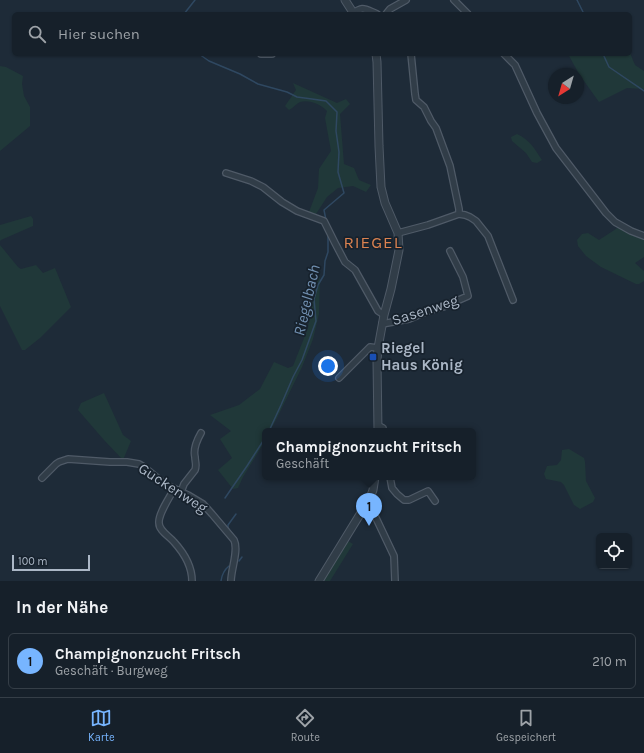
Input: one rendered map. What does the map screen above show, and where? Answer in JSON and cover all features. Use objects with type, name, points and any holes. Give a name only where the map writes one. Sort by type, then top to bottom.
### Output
[{"type":"street","points":[[345,0],[351,12]]},
{"type":"street","points":[[388,12],[390,9],[406,0]]},
{"type":"street","points":[[454,0],[466,12]]},
{"type":"street","points":[[355,12],[361,8],[372,12]]},
{"type":"street","points":[[376,56],[381,187],[385,203],[398,233],[399,250],[398,260],[384,314],[378,348],[377,361],[380,428]]},
{"type":"street","points":[[411,56],[416,100],[424,107],[430,121],[436,128],[450,166],[460,209],[459,214]]},
{"type":"street","points":[[506,56],[515,65],[540,119],[556,148],[606,213],[615,222],[644,236]]},
{"type":"street","points":[[226,173],[264,187],[282,202],[297,211],[324,221],[345,262],[354,270],[378,311],[384,314]]},
{"type":"street","points":[[398,233],[428,225],[459,214],[470,217],[488,236],[513,300]]},
{"type":"street","name":"Sasenweg","points":[[382,324],[409,319],[468,296],[463,277],[450,251]]},
{"type":"street","points":[[339,378],[370,347],[378,348]]},
{"type":"street","points":[[181,492],[182,486],[195,470],[196,467],[194,456],[196,442],[201,433]]},
{"type":"street","name":"Guckenweg","points":[[42,478],[56,464],[63,460],[72,459],[140,464],[165,484],[203,504],[234,540],[236,549],[231,573],[231,581]]},
{"type":"street","points":[[319,581],[366,505],[373,490],[375,480]]},
{"type":"street","points":[[391,480],[392,488],[404,500],[409,500],[428,491],[435,500]]},
{"type":"street","points":[[174,489],[164,506],[159,524],[161,530],[174,542],[187,559],[192,581]]},
{"type":"street","points":[[366,505],[376,518],[394,556],[395,581]]},
{"type":"green space","points":[[569,56],[631,56],[635,65],[644,71],[644,89],[627,88],[599,102],[584,81],[584,68],[576,68]]},
{"type":"green space","points":[[0,66],[6,67],[23,76],[22,84],[24,96],[30,107],[30,126],[0,151]]},
{"type":"green space","points":[[293,83],[337,103],[346,99],[350,104],[340,114],[344,164],[354,168],[359,180],[371,185],[366,192],[353,186],[338,188],[327,197],[316,214],[309,212],[318,188],[319,169],[331,151],[325,118],[327,111],[319,105],[307,101],[300,102],[289,110],[285,106],[296,90]]},
{"type":"green space","points":[[517,134],[529,142],[542,160],[537,163],[532,162],[526,153],[512,141],[511,137]]},
{"type":"green space","points":[[31,216],[33,219],[33,226],[0,241],[0,225]]},
{"type":"green space","points":[[619,227],[644,239],[644,257],[635,263],[644,271],[644,281],[639,284],[636,284],[601,267],[586,256],[578,246],[577,240],[582,234],[588,233],[599,240]]},
{"type":"green space","points":[[0,245],[21,269],[36,265],[43,273],[55,268],[71,307],[40,338],[25,350],[22,350],[0,306]]},
{"type":"green space","points":[[320,277],[319,314],[313,339],[302,367],[272,428],[262,428],[262,446],[238,488],[233,489],[218,470],[232,458],[220,439],[231,431],[210,415],[239,405],[260,389],[274,362],[288,368],[293,366],[308,328],[311,304],[311,280]]},
{"type":"green space","points":[[104,393],[123,435],[131,441],[123,460],[78,410],[81,403]]},
{"type":"green space","points":[[569,449],[584,458],[586,481],[595,498],[593,502],[580,509],[574,505],[561,482],[546,479],[544,474],[547,466],[557,465],[561,460],[562,450]]},
{"type":"green space","points":[[348,541],[353,544],[330,581],[323,581]]},
{"type":"waterway","name":"Riegelbach","points":[[186,12],[195,0]]},
{"type":"waterway","points":[[577,0],[583,12]]},
{"type":"waterway","name":"Riegelbach","points":[[202,56],[209,61],[240,74],[258,84],[287,92],[297,97],[326,101],[337,112],[336,131],[339,152],[338,172],[344,193],[324,210],[326,220]]},
{"type":"waterway","points":[[604,56],[609,67],[644,91]]},
{"type":"waterway","name":"Riegelbach","points":[[270,428],[302,360],[316,321],[314,299],[318,285],[324,275],[325,261],[328,252],[328,234]]},
{"type":"waterway","name":"Riegelbach","points":[[225,498],[262,443]]},
{"type":"waterway","points":[[236,514],[228,525],[228,528],[237,540]]},
{"type":"waterway","points":[[239,561],[242,557]]},
{"type":"waterway","points":[[221,581],[224,572],[229,566]]},
{"type":"place","name":"Riegel Haus König","points":[[373,357]]},
{"type":"place","name":"Champignonzucht Fritsch","points":[[369,526]]},
{"type":"district","name":"RIEGEL","points":[[373,242]]}]
